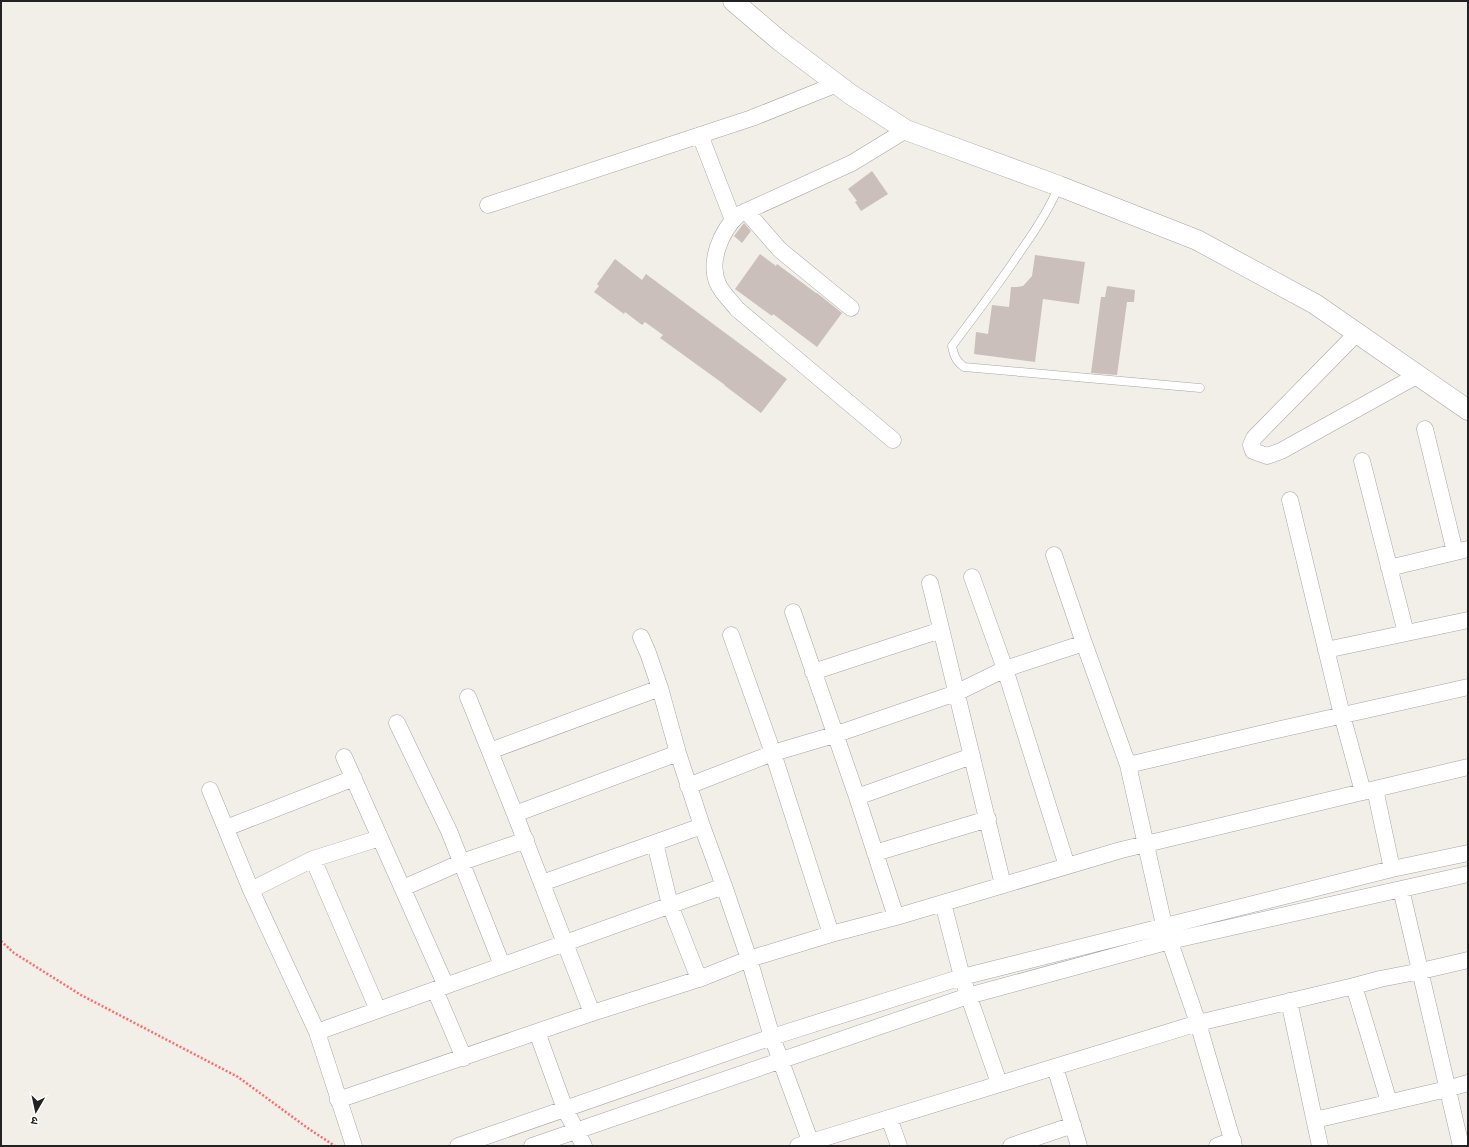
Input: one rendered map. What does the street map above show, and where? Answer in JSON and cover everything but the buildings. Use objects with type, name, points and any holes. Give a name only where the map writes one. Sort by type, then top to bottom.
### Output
[{"type":"street","points":[[733,1],[780,41],[838,84],[906,130],[1059,186],[1197,240],[1315,304],[1468,409]]},
{"type":"street","points":[[488,204],[752,118],[838,84]]},
{"type":"street","points":[[893,440],[737,309],[718,285],[714,273],[720,241],[739,215],[852,163],[906,130]]},
{"type":"street","points":[[700,135],[739,215],[851,308]]},
{"type":"street","points":[[1357,333],[1254,438],[1251,446],[1253,451],[1266,456],[1281,451],[1418,375]]},
{"type":"street","points":[[1389,568],[1462,551],[1425,429]]},
{"type":"street","points":[[1362,462],[1406,633]]},
{"type":"street","points":[[1290,500],[1342,715],[1369,791],[1392,869]]},
{"type":"street","points":[[1054,555],[1128,765],[1164,925],[1198,1023],[1233,1143],[1217,1146]]},
{"type":"street","points":[[972,577],[1005,669],[1067,866]]},
{"type":"street","points":[[930,583],[1003,885]]},
{"type":"street","points":[[793,612],[857,797],[896,917]]},
{"type":"street","points":[[1326,650],[1468,620]]},
{"type":"street","points":[[813,672],[941,630]]},
{"type":"street","points":[[731,634],[773,753],[831,934]]},
{"type":"street","points":[[641,637],[660,688],[688,786],[749,959],[772,1037],[807,1145],[999,1083],[1198,1023],[1380,979],[1422,972],[1468,960]]},
{"type":"street","points":[[688,786],[773,753],[956,693],[1005,669],[1084,643]]},
{"type":"street","points":[[1128,765],[1468,687]]},
{"type":"street","points":[[490,751],[660,688]]},
{"type":"street","points":[[468,697],[526,840],[592,1013]]},
{"type":"street","points":[[397,723],[450,831],[502,965]]},
{"type":"street","points":[[515,814],[678,753]]},
{"type":"street","points":[[857,797],[972,756]]},
{"type":"street","points":[[344,757],[403,888],[441,988],[464,1058]]},
{"type":"street","points":[[338,1100],[592,1013],[699,979],[749,959],[831,934],[896,917],[942,902],[1147,844],[1468,767]]},
{"type":"street","points":[[226,828],[354,778]]},
{"type":"street","points":[[210,790],[251,890],[317,1032],[354,1146]]},
{"type":"street","points":[[875,853],[988,819]]},
{"type":"street","points":[[542,884],[702,826]]},
{"type":"street","points":[[251,890],[313,859],[380,838]]},
{"type":"street","points":[[403,888],[462,862],[526,840]]},
{"type":"street","points":[[655,843],[670,905],[699,979]]},
{"type":"street","points":[[458,1146],[772,1037],[962,977],[1164,925],[1392,869],[1468,853]]},
{"type":"street","points":[[313,859],[378,1010]]},
{"type":"street","points":[[532,1146],[968,996],[1170,941],[1468,874]]},
{"type":"street","points":[[317,1032],[724,886]]},
{"type":"street","points":[[1401,890],[1422,972],[1461,1146]]},
{"type":"street","points":[[942,902],[962,977],[999,1083]]},
{"type":"street","points":[[1354,986],[1389,1102]]},
{"type":"street","points":[[1289,1001],[1320,1146]]},
{"type":"street","points":[[537,1032],[565,1109],[584,1146]]},
{"type":"street","points":[[1055,1067],[1079,1146]]},
{"type":"street","points":[[1315,1120],[1468,1083]]},
{"type":"street","points":[[889,1118],[899,1146]]},
{"type":"street","points":[[1011,1146],[1073,1125]]},
{"type":"lane","points":[[1059,186],[1052,204],[1028,241],[1001,281],[952,346],[954,355],[958,362],[964,367],[1200,388]]},
{"type":"path","points":[[1,941],[14,953],[81,995],[238,1077],[309,1129],[335,1146]]}]
